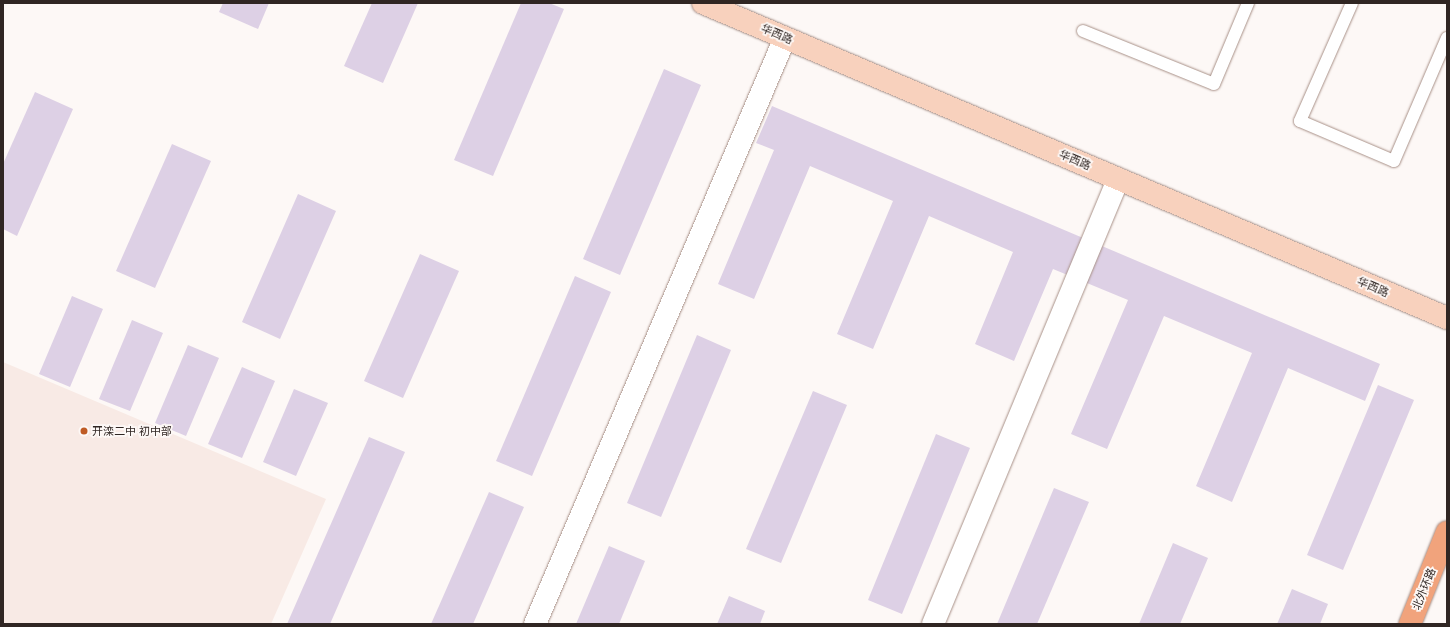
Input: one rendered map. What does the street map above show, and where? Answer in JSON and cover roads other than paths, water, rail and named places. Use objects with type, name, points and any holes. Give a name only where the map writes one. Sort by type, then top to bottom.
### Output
[{"type":"main road","name":"北外环路","points":[[1410,624],[1447,532]]},
{"type":"street","name":"华西路","points":[[708,4],[1447,318]]},
{"type":"street","points":[[535,624],[785,38]]},
{"type":"street","points":[[933,624],[1118,179]]},
{"type":"lane","points":[[1083,31],[1214,84],[1248,3]]},
{"type":"lane","points":[[1352,3],[1300,121],[1394,161],[1447,38]]},
{"type":"place","name":"开滦二中 初中部","points":[[84,431]]}]
